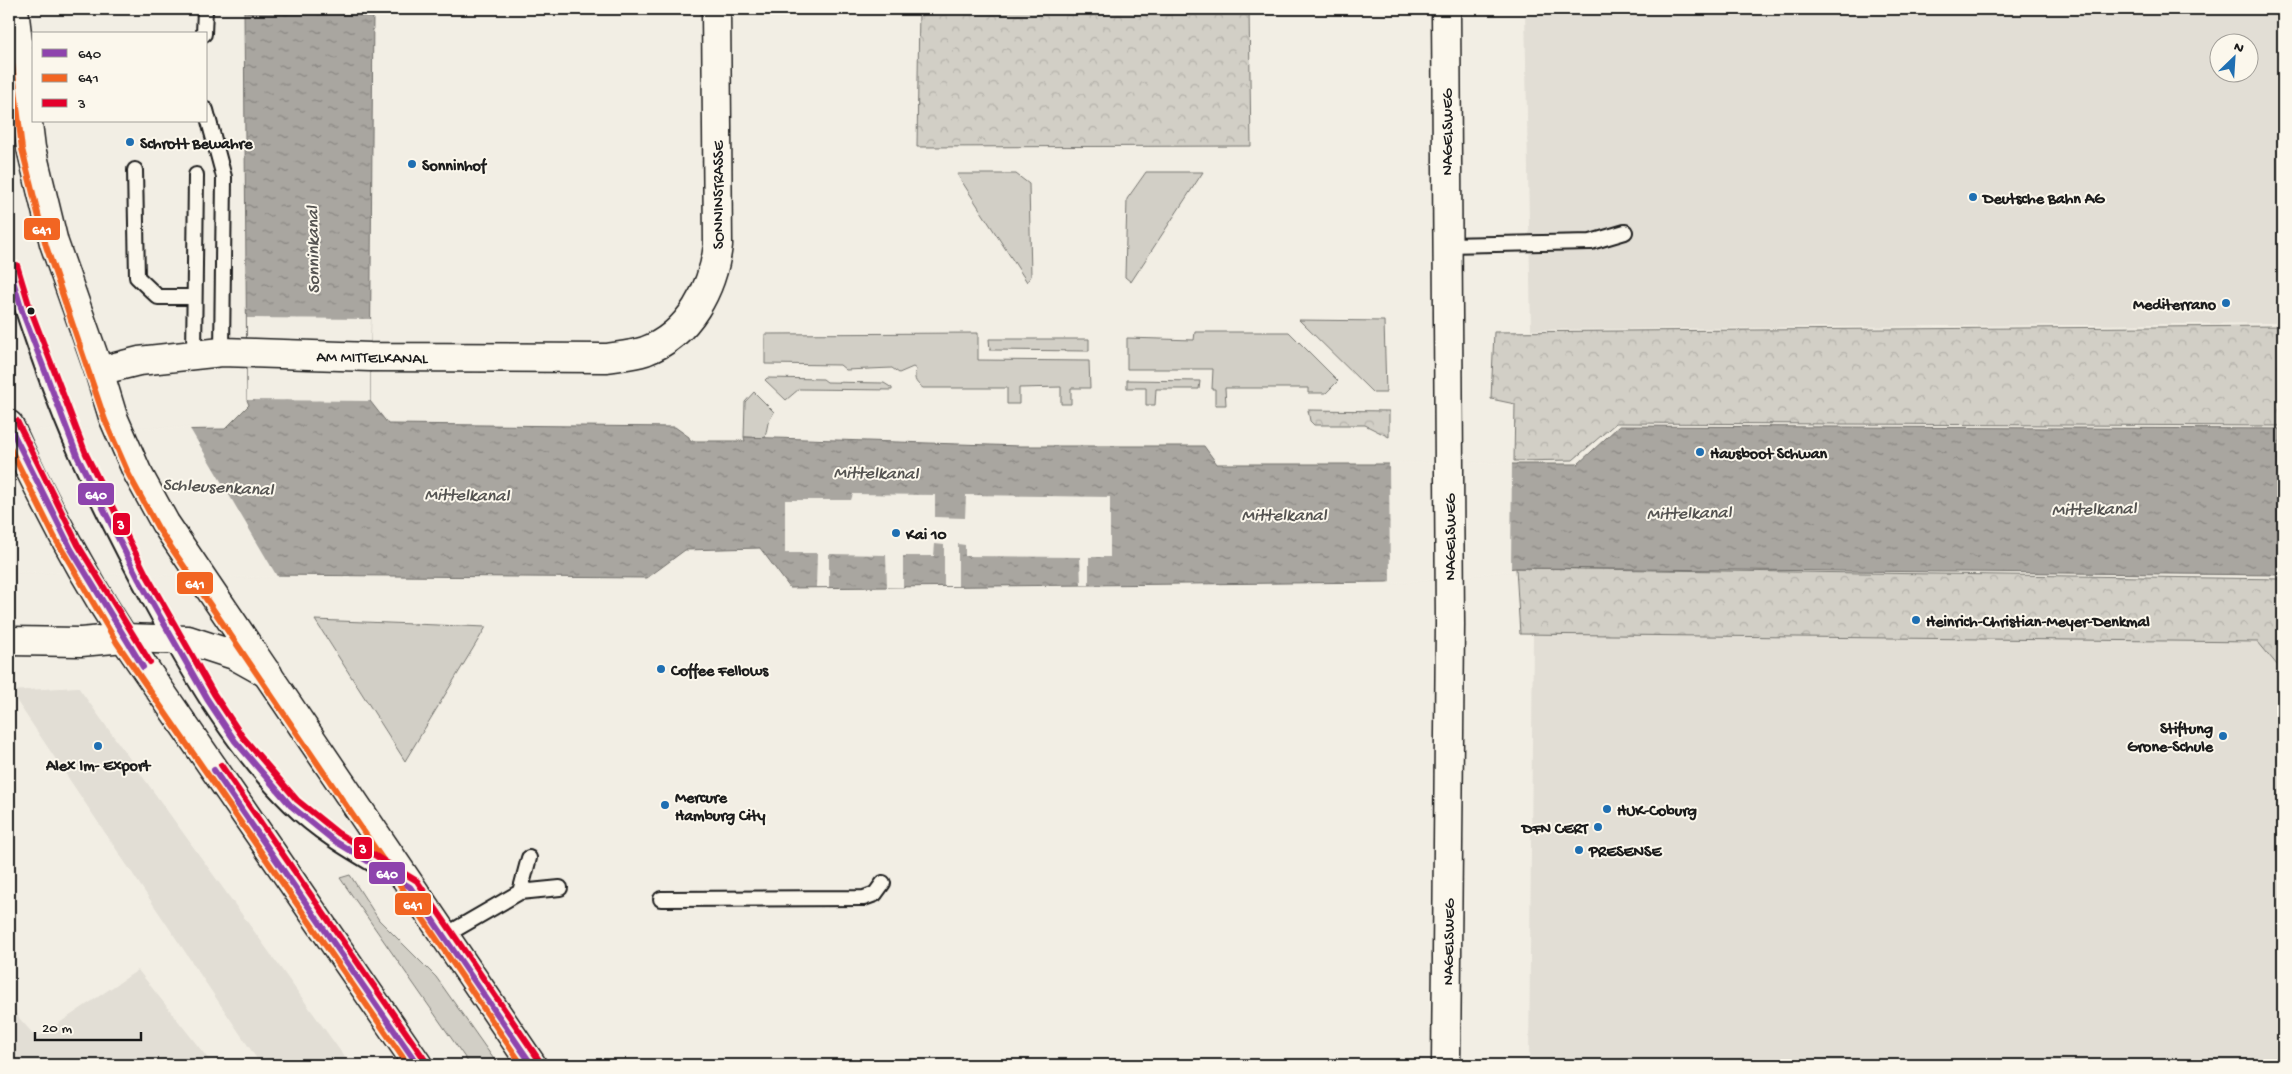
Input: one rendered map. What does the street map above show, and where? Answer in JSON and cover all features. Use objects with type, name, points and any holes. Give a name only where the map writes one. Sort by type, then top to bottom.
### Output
[{"type":"street","points":[[14,9],[31,148],[54,244],[99,371],[113,417],[137,472],[166,523],[532,1065]]},
{"type":"street","name":"SONNINSTRASSE","points":[[645,351],[666,339],[687,320],[707,290],[716,261],[718,245],[716,9]]},
{"type":"street","name":"NAGELSWEG","points":[[1446,9],[1446,245],[1449,444],[1446,1065]]},
{"type":"street","name":"AM MITTELKANAL","points":[[99,371],[139,361],[234,352],[370,356],[607,358],[645,351]]},
{"type":"street","points":[[9,425],[39,492],[85,577],[124,638],[418,1065]]},
{"type":"street","points":[[9,641],[81,642],[124,638],[170,638],[204,644],[234,655],[268,674]]},
{"type":"lane","points":[[204,32],[205,9]]},
{"type":"lane","points":[[208,117],[224,177],[234,352]]},
{"type":"lane","points":[[134,170],[137,277],[158,297],[194,297]]},
{"type":"lane","points":[[194,355],[196,175]]},
{"type":"lane","points":[[1446,245],[1591,242],[1624,232]]},
{"type":"lane","points":[[9,267],[22,311],[78,458],[170,638],[207,699],[235,741],[291,806],[333,840],[410,886]]},
{"type":"lane","points":[[520,892],[529,858]]},
{"type":"lane","points":[[661,899],[864,898],[875,894],[883,884]]},
{"type":"lane","points":[[444,936],[520,892],[560,888]]},
{"type":"shaded area","points":[[1525,9],[2283,9],[2283,323],[1531,330]]},
{"type":"shaded area","points":[[1533,632],[2283,642],[2283,1065],[1529,1065]]},
{"type":"shaded area","points":[[78,687],[351,1065],[261,1065],[10,691]]},
{"type":"shaded area","points":[[138,970],[213,1065],[9,1065],[9,1007],[37,1038]]},
{"type":"green space","points":[[919,9],[1249,9],[1251,146],[917,147]]},
{"type":"green space","points":[[1146,172],[1203,172],[1131,282],[1125,277],[1127,199]]},
{"type":"green space","points":[[957,174],[1016,174],[1029,184],[1031,276],[1027,282]]},
{"type":"green space","points":[[1299,320],[1384,321],[1386,393],[1373,393]]},
{"type":"green space","points":[[2283,326],[2283,426],[1616,423],[1573,460],[1514,461],[1515,404],[1491,399],[1494,332]]},
{"type":"green space","points":[[1195,332],[1289,332],[1338,381],[1326,393],[1308,393],[1308,388],[1225,388],[1226,405],[1215,405],[1215,389],[1212,389],[1213,369],[1127,369],[1127,338],[1194,340]]},
{"type":"green space","points":[[978,333],[978,360],[1089,361],[1090,388],[1071,388],[1071,404],[1061,404],[1061,387],[1019,388],[1019,404],[1007,404],[1007,388],[923,388],[916,382],[916,369],[913,367],[899,373],[892,368],[846,370],[840,365],[765,364],[765,334]]},
{"type":"green space","points":[[989,339],[1089,339],[1089,351],[990,350]]},
{"type":"green space","points":[[767,378],[884,383],[892,388],[892,390],[799,389],[786,400],[765,380]]},
{"type":"green space","points":[[1127,380],[1200,381],[1199,389],[1156,389],[1155,405],[1146,405],[1146,388],[1127,388]]},
{"type":"green space","points":[[754,392],[774,412],[768,423],[765,438],[744,437],[745,402]]},
{"type":"green space","points":[[1308,410],[1389,411],[1389,437],[1365,425],[1314,425],[1310,421]]},
{"type":"green space","points":[[1516,568],[2283,579],[2283,672],[2258,642],[1520,634]]},
{"type":"green space","points":[[315,620],[486,627],[405,761]]},
{"type":"green space","points":[[350,875],[379,920],[436,977],[498,1065],[470,1065],[340,878]]},
{"type":"water","points":[[244,9],[373,9],[370,401],[388,424],[675,427],[689,437],[690,441],[745,441],[744,437],[1020,446],[1204,446],[1217,464],[1578,464],[1619,426],[2283,429],[2283,575],[1516,568],[1386,582],[790,588],[760,548],[685,550],[647,578],[140,574],[9,570],[9,432],[225,429],[249,405],[247,400]]},
{"type":"pier","points":[[247,318],[371,319],[370,401],[247,400]]},
{"type":"pier","points":[[189,427],[278,578],[12,572],[9,566],[9,430]]},
{"type":"pier","points":[[1512,462],[1511,571],[1390,584],[1389,463]]},
{"type":"pier","points":[[853,494],[935,495],[935,517],[965,518],[966,495],[1110,497],[1110,557],[1089,557],[1089,585],[1081,585],[1080,557],[965,556],[965,545],[958,544],[958,586],[944,586],[944,545],[935,544],[934,556],[903,556],[903,587],[887,587],[886,555],[829,554],[829,587],[816,587],[817,553],[785,553],[785,500],[851,500]]},
{"type":"transit line","name":"641","points":[[9,38],[22,149],[46,246],[105,420],[129,475],[158,528],[522,1065]]},
{"type":"transit line","name":"3","points":[[17,265],[30,308],[86,454],[146,574],[214,694],[242,736],[297,800],[338,833],[417,881],[539,1060]]},
{"type":"transit line","name":"640","points":[[9,267],[22,311],[78,458],[138,578],[207,699],[235,741],[291,806],[333,840],[410,887],[532,1065]]},
{"type":"transit line","name":"3","points":[[17,421],[78,545],[150,662]]},
{"type":"transit line","name":"640","points":[[9,425],[71,549],[143,667]]},
{"type":"transit line","name":"641","points":[[9,446],[55,538],[117,643],[408,1065]]},
{"type":"transit line","name":"3","points":[[221,765],[425,1060]]},
{"type":"transit line","name":"640","points":[[214,770],[418,1065]]},
{"type":"place","name":"Schrott Bewahre","points":[[130,142]]},
{"type":"place","name":"Sonninhof","points":[[412,164]]},
{"type":"place","name":"Deutsche Bahn AG","points":[[1973,197]]},
{"type":"place","name":"Mediterrano","points":[[2226,303]]},
{"type":"place","name":"Hausboot Schwan","points":[[1700,452]]},
{"type":"place","name":"Kai 10","points":[[896,533]]},
{"type":"place","name":"Heinrich-Christian-Meyer-Denkmal","points":[[1916,620]]},
{"type":"place","name":"Coffee Fellows","points":[[661,669]]},
{"type":"place","name":"Stiftung Grone-Schule","points":[[2223,736]]},
{"type":"place","name":"Alex Im- Export","points":[[98,746]]},
{"type":"place","name":"Mercure Hamburg City","points":[[665,805]]},
{"type":"place","name":"HUK-Coburg","points":[[1607,809]]},
{"type":"place","name":"DFN CERT","points":[[1598,827]]},
{"type":"place","name":"PRESENSE","points":[[1579,850]]},
{"type":"water label","name":"Sonninkanal","points":[[312,250]]},
{"type":"water label","name":"Mittelkanal","points":[[876,472]]},
{"type":"water label","name":"Schleusenkanal","points":[[218,486]]},
{"type":"water label","name":"Mittelkanal","points":[[467,494]]},
{"type":"water label","name":"Mittelkanal","points":[[2094,508]]},
{"type":"water label","name":"Mittelkanal","points":[[1689,512]]},
{"type":"water label","name":"Mittelkanal","points":[[1284,514]]}]
